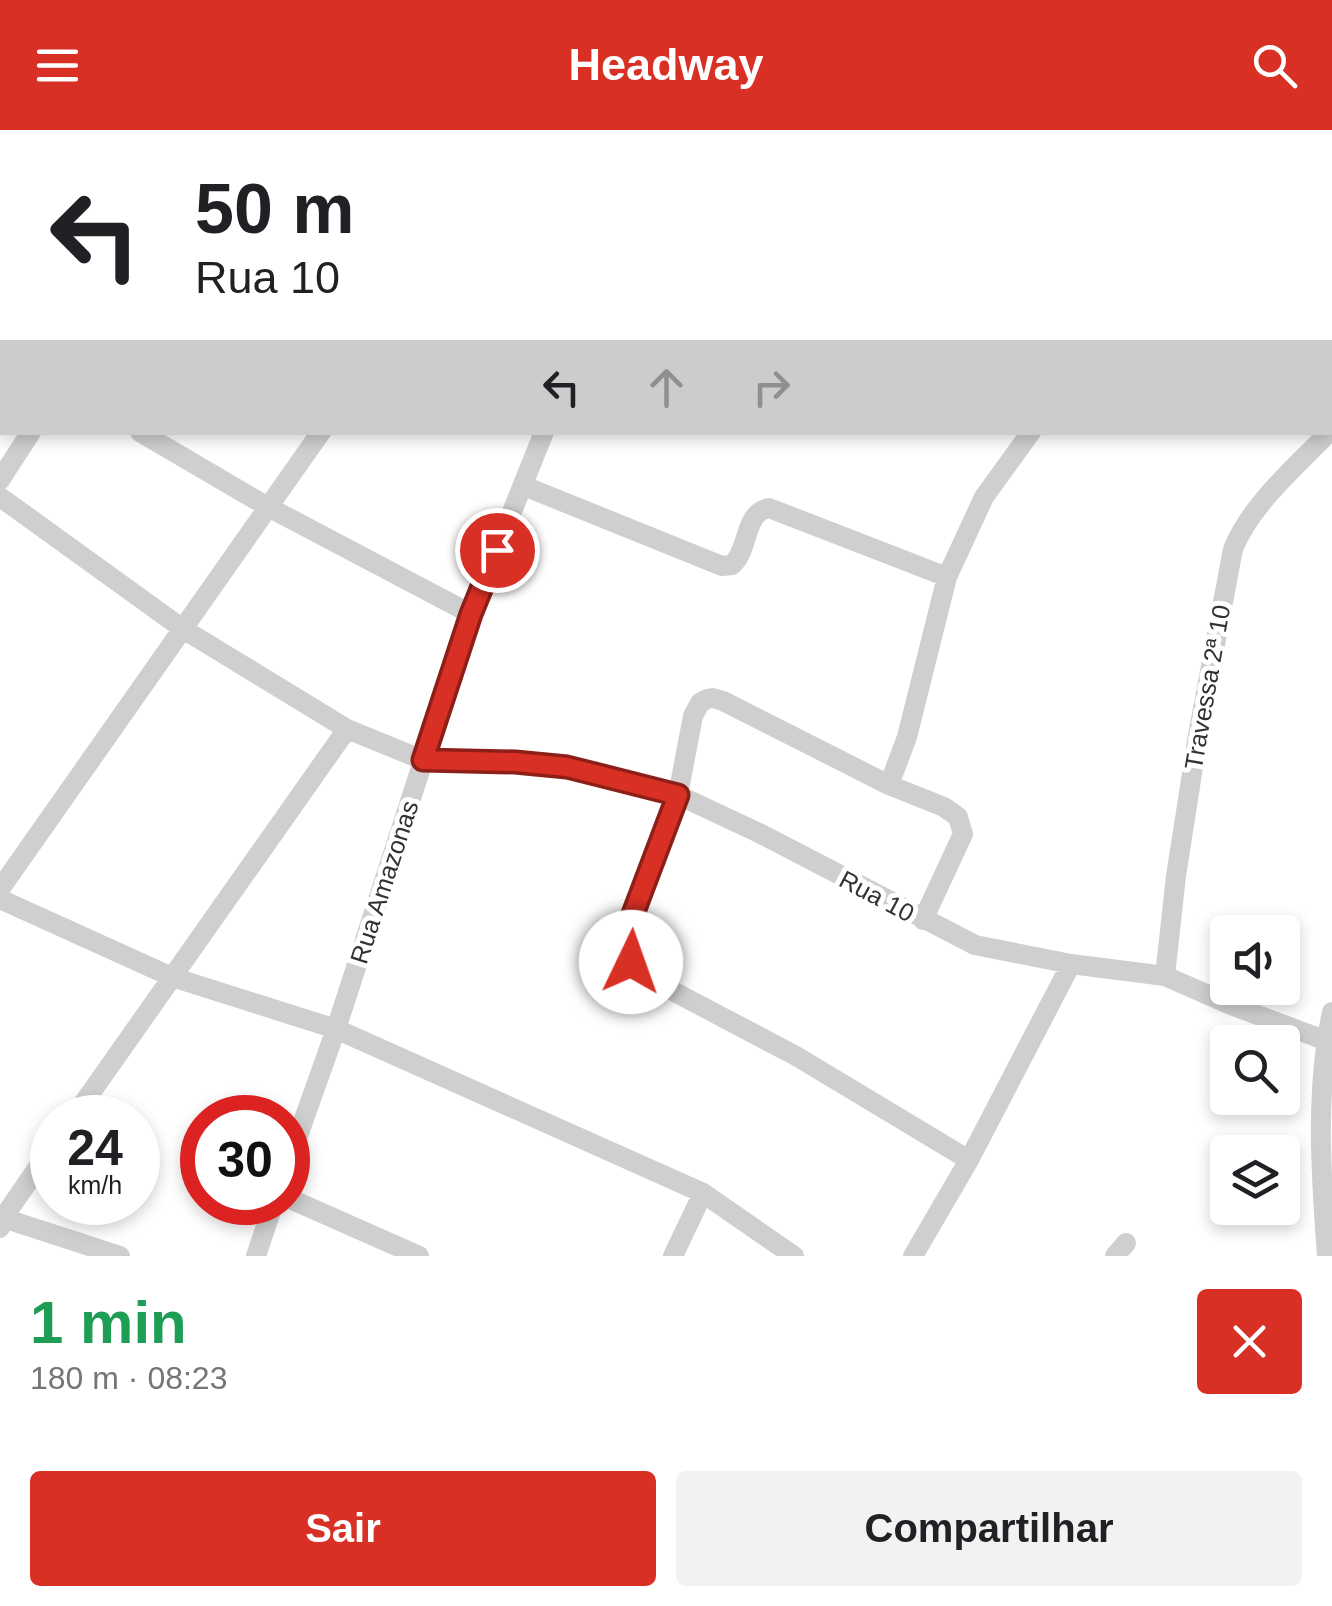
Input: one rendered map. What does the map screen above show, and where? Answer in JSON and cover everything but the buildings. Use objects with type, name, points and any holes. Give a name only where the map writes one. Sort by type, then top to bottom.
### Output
[{"type":"street","points":[[0,480],[30,435]]},
{"type":"street","points":[[145,435],[268,507],[471,614]]},
{"type":"street","points":[[0,889],[319,435]]},
{"type":"street","name":"Rua Amazonas","points":[[310,1102],[471,614],[543,435]]},
{"type":"street","points":[[889,785],[906,737],[947,578],[984,497],[1029,435]]},
{"type":"street","name":"Travessa 2ª 10","points":[[1166,976],[1176,876],[1198,735],[1233,549],[1240,530],[1257,508],[1326,435]]},
{"type":"street","points":[[524,486],[722,566],[732,565],[741,556],[754,514],[769,508],[947,578]]},
{"type":"street","points":[[0,497],[183,630],[347,730],[423,760]]},
{"type":"street","points":[[924,920],[960,844],[963,834],[958,817],[770,723],[713,698],[700,703],[693,716],[678,795],[630,922],[627,943],[631,962],[668,988],[796,1056],[969,1160]]},
{"type":"street","points":[[89,1095],[347,730]]},
{"type":"street","name":"Rua 10","points":[[423,760],[567,767],[678,795],[760,833],[975,945],[1072,964],[1166,976],[1329,1042]]},
{"type":"street","points":[[0,899],[172,977],[336,1029],[703,1193],[794,1256]]},
{"type":"street","points":[[913,1256],[969,1160],[1072,964]]},
{"type":"street","points":[[1328,1256],[1320,1163],[1332,1012]]},
{"type":"street","points":[[30,1179],[1,1221],[120,1256]]},
{"type":"street","points":[[673,1256],[703,1193]]},
{"type":"street","points":[[310,1208],[419,1256]]},
{"type":"street","points":[[256,1256],[266,1225]]},
{"type":"route","points":[[497,550],[471,614],[423,760],[567,767],[678,795],[630,922],[627,943],[631,962]]}]
